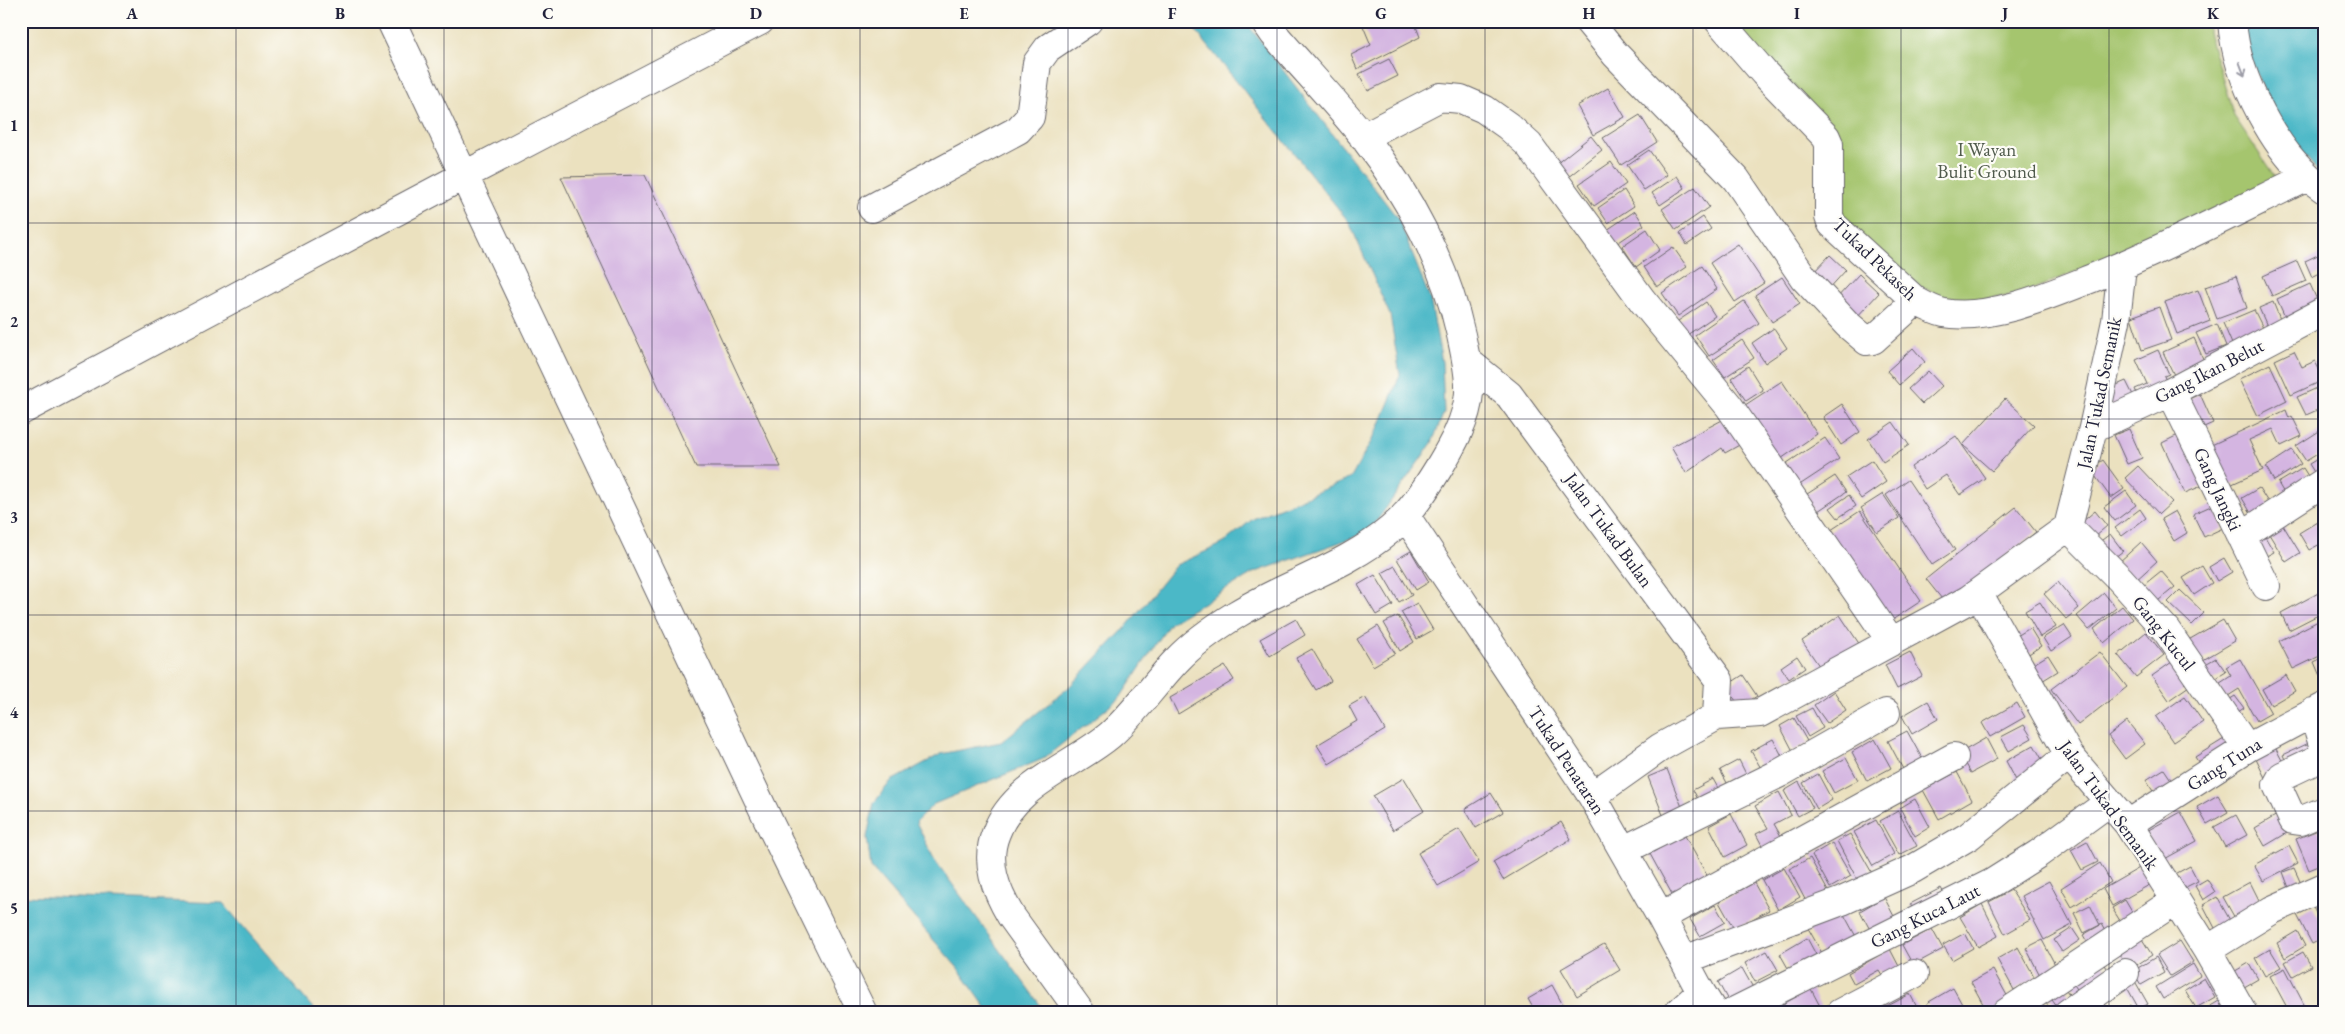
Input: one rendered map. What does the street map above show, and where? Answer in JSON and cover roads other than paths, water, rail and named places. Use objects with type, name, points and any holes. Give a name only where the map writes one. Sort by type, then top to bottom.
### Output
[{"type":"street","points":[[391,21],[770,826],[863,1013]]},
{"type":"street","points":[[21,412],[463,176],[760,21]]},
{"type":"street","points":[[872,208],[1018,130],[1030,117],[1037,63],[1048,48],[1088,21]]},
{"type":"street","points":[[1081,1013],[1011,916],[1002,900],[990,864],[993,840],[1001,822],[1027,792],[1111,734],[1176,661],[1205,636],[1237,614],[1357,553],[1376,541],[1405,515],[1427,488],[1456,439],[1469,395],[1467,361],[1456,310],[1434,251],[1417,219],[1364,137],[1274,34],[1265,21]]},
{"type":"street","points":[[1588,21],[1615,54],[1736,178],[1804,278],[1847,324],[1867,341],[1873,340],[1916,301]]},
{"type":"street","name":"Tukad Pekaseh","points":[[1719,21],[1764,72],[1826,137],[1829,144],[1829,217],[1832,224],[1916,301],[1932,310],[1964,314],[1989,311],[2035,299],[2122,266],[2315,183]]},
{"type":"street","points":[[2232,21],[2234,45],[2240,68],[2267,124],[2286,153],[2315,183]]},
{"type":"street","points":[[1364,137],[1440,97],[1461,99],[1484,109],[1508,126],[1529,145],[1642,300],[1729,406],[1891,641]]},
{"type":"street","name":"Jalan Tukad Semanik","points":[[2068,527],[2093,428],[2116,321],[2122,266]]},
{"type":"street","name":"Gang Ikan Belut","points":[[2093,428],[2171,392],[2324,311]]},
{"type":"street","name":"Jalan Tukad Bulan","points":[[1467,361],[1510,395],[1719,680],[1717,716]]},
{"type":"street","name":"Gang Jangki","points":[[2171,392],[2266,586]]},
{"type":"street","points":[[2241,536],[2293,504],[2324,482]]},
{"type":"street","name":"Tukad Penataran","points":[[1405,515],[1592,796],[1708,1002]]},
{"type":"street","points":[[1592,796],[1661,747],[1717,716],[1760,713],[1978,594],[2068,527]]},
{"type":"street","name":"Gang Kucul","points":[[2068,527],[2120,579],[2166,630],[2247,748]]},
{"type":"street","name":"Jalan Tukad Semanik","points":[[1978,594],[2069,756],[2128,824],[2207,950],[2243,1013]]},
{"type":"street","points":[[2319,710],[2324,748]]},
{"type":"street","name":"Gang Tuna","points":[[2128,824],[2247,748],[2319,710]]},
{"type":"street","points":[[1624,850],[1780,773],[1886,713]]},
{"type":"street","points":[[1684,960],[1842,901],[1913,869],[1969,836],[2069,756]]},
{"type":"street","points":[[2312,816],[2295,821],[2290,817],[2281,796],[2278,781],[2282,776],[2324,756]]},
{"type":"street","points":[[1661,917],[1954,757]]},
{"type":"street","name":"Gang Kuca Laut","points":[[1731,1013],[1992,882],[2038,854],[2108,803]]},
{"type":"street","points":[[2207,950],[2272,910],[2324,886]]},
{"type":"street","points":[[2006,1013],[2176,900]]},
{"type":"street","points":[[2068,1013],[2125,972]]},
{"type":"street","points":[[1840,1013],[1914,974]]},
{"type":"street","points":[[1678,1013],[1708,1002]]},
{"type":"water","points":[[1188,21],[1245,21],[1399,220],[1430,299],[1442,362],[1444,412],[1432,443],[1369,532],[1253,573],[1170,623],[1120,698],[1043,759],[934,804],[916,822],[934,859],[1046,1013],[990,1013],[957,967],[871,868],[867,837],[874,803],[891,781],[941,754],[1001,742],[1068,688],[1126,627],[1176,565],[1222,544],[1253,519],[1351,478],[1378,429],[1400,375],[1390,315],[1349,222]]},
{"type":"water","points":[[2235,21],[2324,21],[2324,179],[2275,119]]},
{"type":"water","points":[[21,896],[223,903],[317,1013],[21,1013]]},
{"type":"park label","name":"I Wayan Bulit Ground","points":[[1987,160]]}]
